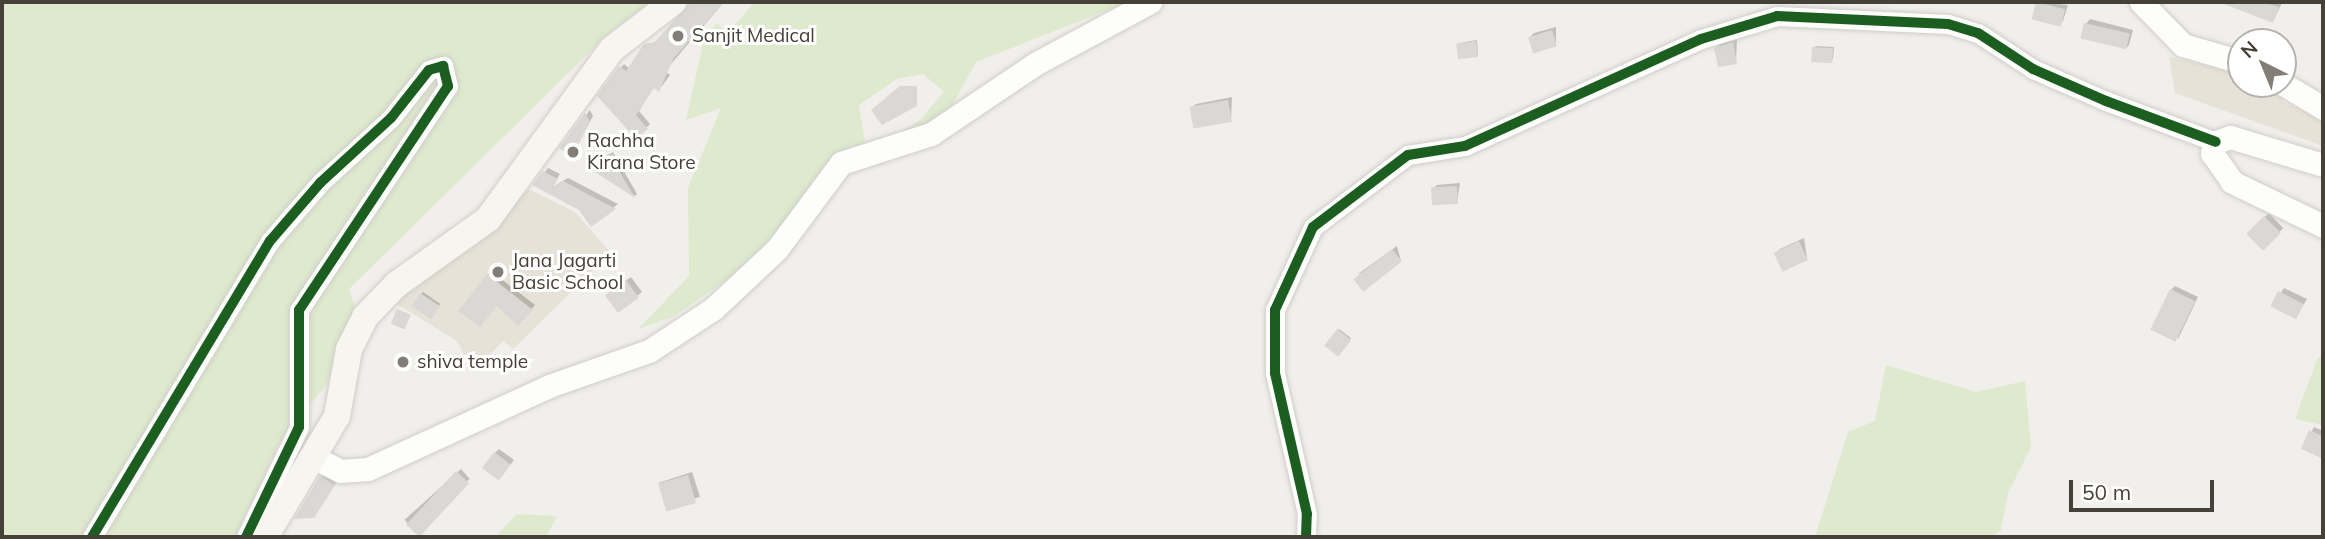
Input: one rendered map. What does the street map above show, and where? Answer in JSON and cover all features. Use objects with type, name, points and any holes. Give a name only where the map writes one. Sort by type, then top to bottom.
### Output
[{"type":"main road","points":[[265,537],[337,416],[349,349],[365,317],[397,284],[488,219],[612,49],[673,2]]},
{"type":"street","points":[[313,457],[340,471],[368,469],[668,341],[777,249],[841,163],[931,134],[1035,64],[1150,2]]},
{"type":"street","points":[[2141,2],[2183,45],[2227,58]]},
{"type":"street","points":[[1306,537],[1307,514],[1275,373],[1275,310],[1313,227],[1408,155],[1465,146],[1702,38],[1777,16],[1948,24],[2106,101],[2216,142],[2244,138],[2323,165]]},
{"type":"street","points":[[92,537],[270,241],[320,183],[391,118],[429,70],[443,66],[448,86],[299,310],[299,427],[246,537]]},
{"type":"street","points":[[2297,92],[2323,108]]},
{"type":"street","points":[[2216,142],[2213,161],[2232,182],[2323,226]]},
{"type":"shaded area","points":[[2169,57],[2227,70],[2227,98],[2281,98],[2283,102],[2323,120],[2323,146],[2175,93]]},
{"type":"shaded area","name":"Jana Jagarti Basic School","points":[[529,189],[575,212],[611,253],[513,349],[503,341],[473,372],[457,341],[377,292]]},
{"type":"green space","points":[[2,2],[650,2],[608,34],[349,289],[358,316],[326,385],[280,442],[235,537],[2,537]]},
{"type":"green space","points":[[755,2],[1128,2],[976,62],[945,119],[880,146],[920,120],[944,92],[923,74],[897,79],[859,105],[865,143],[841,150],[751,263],[673,317],[638,329],[689,276],[688,188],[721,108],[686,120],[704,39],[717,23],[727,33]]},
{"type":"green space","points":[[2318,357],[2323,358],[2323,425],[2295,419]]},
{"type":"green space","points":[[1886,365],[1976,392],[2025,381],[2031,447],[2008,493],[2001,530],[1991,537],[1815,537],[1848,432],[1875,421]]},
{"type":"green space","points":[[517,514],[557,516],[546,537],[495,537]]},
{"type":"building","points":[[690,2],[724,2],[673,59],[659,92],[654,88],[636,115],[648,129],[636,139],[597,96],[619,66],[626,71],[644,44],[655,42]]},
{"type":"building","points":[[2036,2],[2065,9],[2061,27],[2032,19]]},
{"type":"building","points":[[2219,2],[2262,2],[2279,7],[2273,23]]},
{"type":"building","points":[[2084,23],[2130,34],[2126,49],[2080,39]]},
{"type":"building","points":[[1552,30],[1557,46],[1533,54],[1528,37]]},
{"type":"building","points":[[1476,41],[1478,57],[1458,59],[1456,43]]},
{"type":"building","points":[[1733,42],[1737,64],[1718,67],[1714,48]]},
{"type":"building","points":[[1812,47],[1833,48],[1832,63],[1811,62]]},
{"type":"building","points":[[900,86],[917,86],[917,106],[882,125],[871,110]]},
{"type":"building","points":[[1228,100],[1232,122],[1193,128],[1190,107]]},
{"type":"building","points":[[585,113],[590,122],[572,157],[559,148]]},
{"type":"building","points":[[609,154],[635,198],[587,167]]},
{"type":"building","points":[[543,171],[558,179],[552,188],[563,181],[616,209],[591,227],[579,210],[532,185]]},
{"type":"building","points":[[1457,186],[1458,204],[1432,205],[1431,187]]},
{"type":"building","points":[[2264,216],[2281,233],[2263,251],[2246,234]]},
{"type":"building","points":[[1799,241],[1808,260],[1782,272],[1774,253]]},
{"type":"building","points":[[1392,249],[1402,262],[1363,292],[1353,279]]},
{"type":"building","points":[[487,274],[533,310],[518,326],[497,306],[480,327],[458,311]]},
{"type":"building","points":[[626,280],[639,298],[618,313],[605,295]]},
{"type":"building","points":[[2170,289],[2195,301],[2175,342],[2150,329]]},
{"type":"building","points":[[2278,291],[2304,304],[2296,319],[2270,306]]},
{"type":"building","points":[[420,293],[440,306],[431,319],[411,306]]},
{"type":"building","points":[[397,309],[411,315],[405,330],[391,324]]},
{"type":"building","points":[[1337,329],[1351,340],[1338,357],[1324,346]]},
{"type":"building","points":[[2309,430],[2323,436],[2323,459],[2301,449]]},
{"type":"building","points":[[494,452],[511,465],[499,481],[482,468]]},
{"type":"building","points":[[456,471],[469,483],[419,537],[406,524]]},
{"type":"building","points":[[688,475],[696,503],[666,511],[658,484]]},
{"type":"building","points":[[320,476],[335,485],[314,518],[294,519]]},
{"type":"cycle path","points":[[1306,537],[1307,514],[1275,373],[1275,310],[1313,227],[1408,155],[1465,146],[1701,39],[1777,16],[1948,24],[1978,33],[2033,69],[2106,101],[2216,142]]},
{"type":"cycle path","points":[[92,537],[270,241],[320,183],[391,118],[429,70],[443,66],[448,86],[299,310],[299,427],[246,537]]},
{"type":"place","name":"Sanjit Medical","points":[[678,36]]},
{"type":"place","name":"Rachha Kirana Store","points":[[573,152]]},
{"type":"place","name":"Jana Jagarti Basic School","points":[[498,272]]},
{"type":"place","name":"shiva temple","points":[[403,362]]}]
